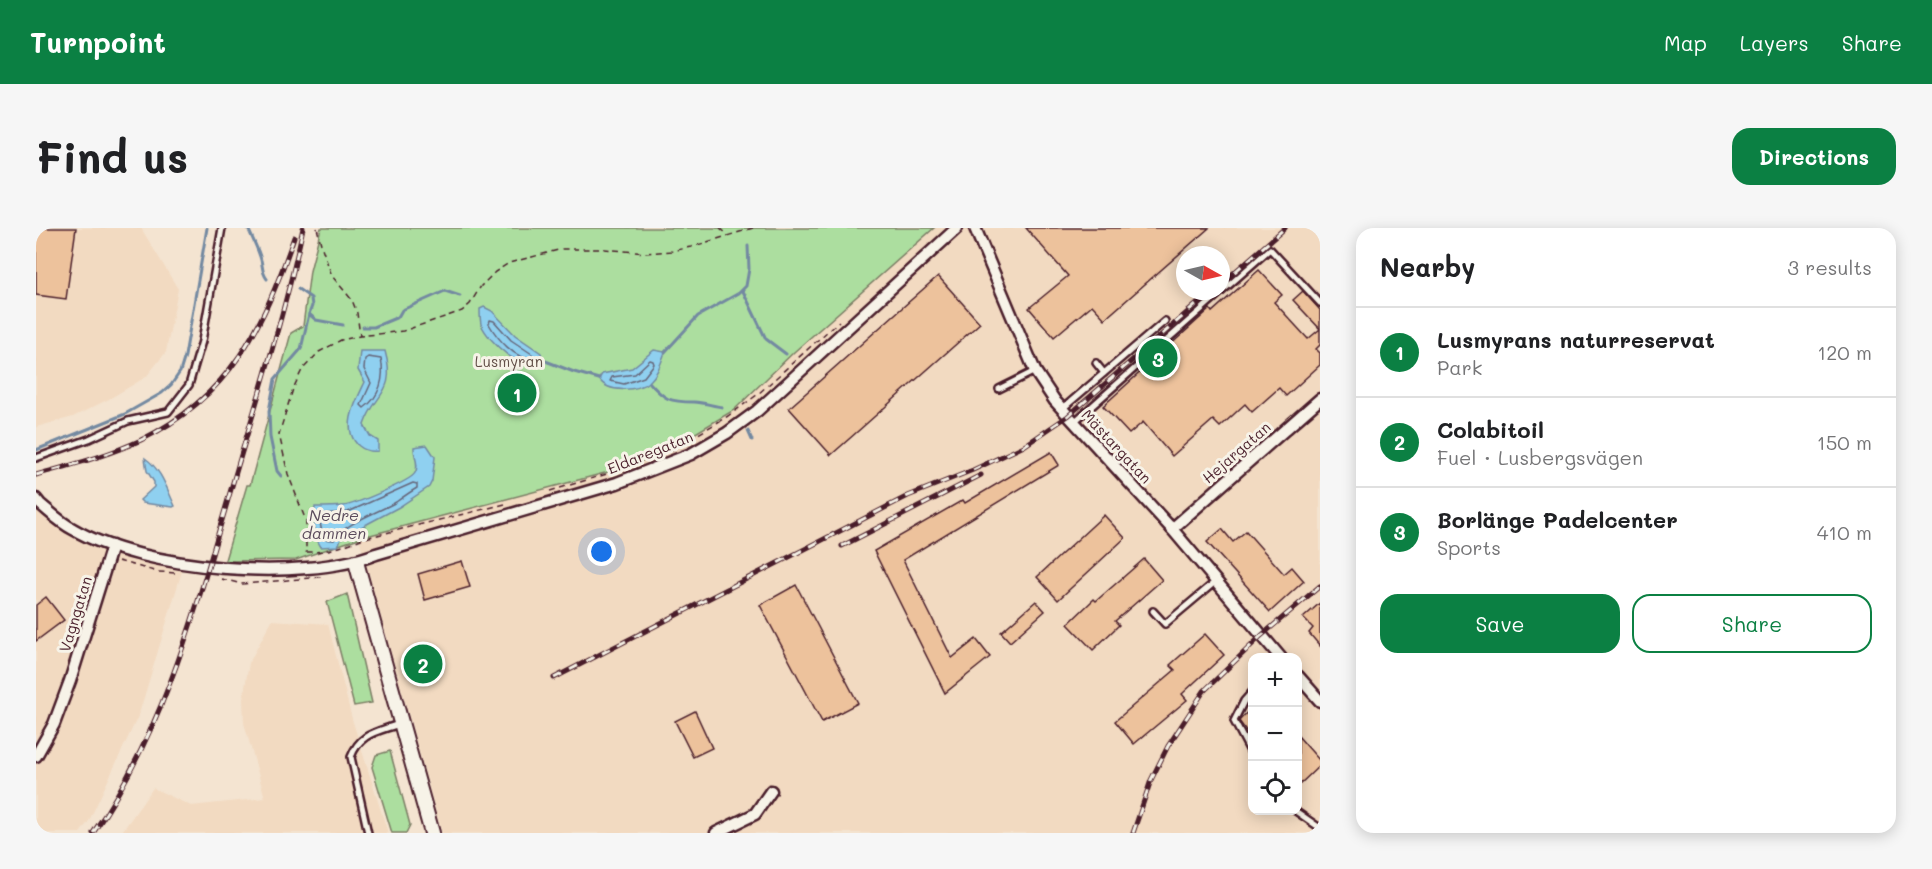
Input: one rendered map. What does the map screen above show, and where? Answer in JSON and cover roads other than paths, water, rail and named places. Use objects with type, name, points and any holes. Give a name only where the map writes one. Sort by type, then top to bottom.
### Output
[{"type":"street","name":"Eldaregatan","points":[[36,499],[73,529],[112,546],[163,559],[244,571],[356,562],[376,554],[617,483],[691,454],[727,433],[757,411],[957,228]]},
{"type":"street","name":"Mästargatan","points":[[975,228],[1035,371],[1062,409],[1172,528],[1215,582],[1277,653]]},
{"type":"street","name":"Hejargatan","points":[[1172,528],[1320,399]]},
{"type":"street","name":"Vagngatan","points":[[36,756],[54,724],[70,681],[112,546]]},
{"type":"street","points":[[356,562],[432,833]]},
{"type":"street","points":[[1302,681],[1320,701]]},
{"type":"street","points":[[716,833],[755,814],[771,791]]},
{"type":"lane","points":[[36,458],[89,439],[128,421],[168,412],[189,385],[199,352],[222,228]]},
{"type":"lane","points":[[1074,422],[1270,249],[1320,303]]},
{"type":"lane","points":[[1062,409],[1165,321]]},
{"type":"lane","points":[[1096,363],[1104,373]]},
{"type":"lane","points":[[999,389],[1035,371]]},
{"type":"lane","points":[[1153,610],[1165,624],[1215,582]]},
{"type":"lane","points":[[1248,696],[1234,721],[1248,747]]},
{"type":"lane","points":[[368,833],[351,757],[356,745],[363,738],[401,723]]},
{"type":"lane","points":[[1300,815],[1319,830]]},
{"type":"water","points":[[484,307],[492,311],[515,335],[541,353],[543,360],[535,364],[527,364],[517,361],[499,348],[481,324],[480,309]]},
{"type":"water","points":[[654,350],[665,352],[655,375],[645,384],[631,389],[616,389],[603,384],[599,379],[602,374],[632,368]]},
{"type":"water","points":[[360,351],[385,351],[388,365],[387,385],[364,425],[370,436],[378,441],[378,451],[361,448],[353,439],[351,432],[352,415],[365,382],[358,370]]},
{"type":"water","name":"Nedre dammen","points":[[427,445],[435,457],[429,487],[399,507],[341,539],[338,546],[321,547],[315,533],[315,507],[349,505],[404,481],[416,470],[414,447]]},
{"type":"water","points":[[145,458],[159,474],[175,506],[143,503],[140,500],[154,487],[154,482],[147,471]]},
{"type":"waterway","points":[[36,450],[125,414],[162,393],[171,385],[180,372],[185,356],[207,228]]},
{"type":"waterway","points":[[248,228],[267,279]]},
{"type":"waterway","points":[[665,352],[698,316],[739,293],[746,286],[749,269],[748,246]]},
{"type":"waterway","points":[[298,289],[311,298],[312,306],[309,314],[316,320],[343,325]]},
{"type":"waterway","points":[[363,327],[374,327],[398,317],[402,310],[445,291],[460,296]]},
{"type":"waterway","points":[[743,291],[766,339],[786,354]]},
{"type":"waterway","points":[[281,476],[277,471],[270,437],[269,411],[275,379],[301,349],[309,314]]},
{"type":"waterway","points":[[543,360],[599,379]]},
{"type":"waterway","points":[[649,382],[668,399],[722,407]]},
{"type":"waterway","points":[[748,431],[752,440]]},
{"type":"railway","points":[[93,833],[119,792],[141,750],[178,662],[271,354],[303,228]]},
{"type":"railway","points":[[1230,276],[1285,228]]},
{"type":"railway","points":[[36,475],[128,446],[172,422],[199,402],[240,356],[256,329],[270,300],[294,237]]},
{"type":"railway","points":[[554,678],[908,496],[973,470],[1024,446],[1068,416],[1202,300]]},
{"type":"railway","points":[[842,546],[981,475]]},
{"type":"railway","points":[[1133,833],[1151,780],[1168,746],[1204,691],[1261,636],[1320,586]]},
{"type":"place","name":"Borlänge Padelcenter","points":[[1158,358]]},
{"type":"place","name":"Lusmyrans naturreservat","points":[[517,393]]},
{"type":"place","name":"Colabitoil","points":[[423,664]]},
{"type":"park label","name":"Lusmyran","points":[[509,361]]}]
